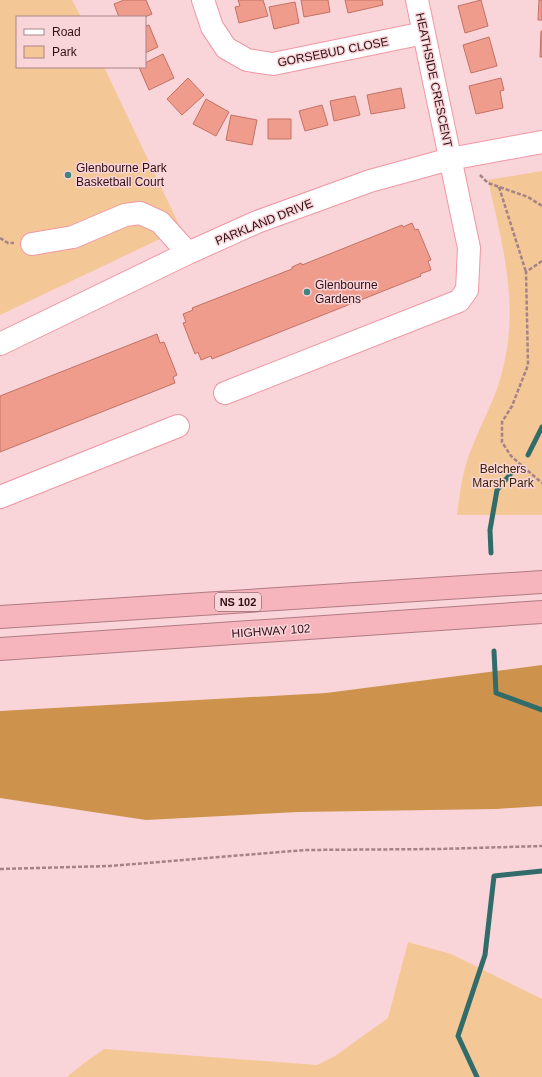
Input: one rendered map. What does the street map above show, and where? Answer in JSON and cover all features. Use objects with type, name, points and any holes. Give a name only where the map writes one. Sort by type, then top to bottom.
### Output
[{"type":"highway","name":"NS 102","points":[[0,617],[542,582]]},
{"type":"highway","name":"HIGHWAY 102","points":[[0,649],[542,612]]},
{"type":"street","name":"GORSEBUD CLOSE","points":[[203,0],[212,27],[226,48],[247,60],[273,64],[424,33]]},
{"type":"street","name":"HEATHSIDE CRESCENT","points":[[224,393],[459,301],[468,290],[469,248],[417,0]]},
{"type":"street","name":"PARKLAND DRIVE","points":[[0,344],[188,253],[257,222],[370,180],[450,159],[542,142]]},
{"type":"street","points":[[32,244],[74,237],[125,215],[140,213],[160,222],[188,253]]},
{"type":"street","points":[[0,497],[178,426]]},
{"type":"path","points":[[480,175],[488,183],[528,197],[542,206]]},
{"type":"path","points":[[499,187],[526,272],[528,365],[512,406],[502,422],[502,442],[510,456],[542,483]]},
{"type":"path","points":[[526,272],[542,261]]},
{"type":"path","points":[[0,869],[110,866],[305,850],[439,849],[542,846]]},
{"type":"green space","points":[[0,0],[72,0],[80,16],[16,16],[16,68],[104,68],[181,229],[0,315]]},
{"type":"green space","name":"Belchers Marsh Park","points":[[542,171],[542,515],[457,515],[464,470],[498,386],[505,359],[509,333],[510,308],[505,257],[488,180]]},
{"type":"green space","points":[[408,942],[451,954],[542,999],[542,1077],[67,1077],[104,1049],[317,1065],[335,1056],[388,1018]]},
{"type":"shaded area","points":[[542,665],[542,806],[496,809],[298,812],[146,820],[0,798],[0,711],[326,693]]},
{"type":"building","points":[[124,0],[146,0],[152,14],[146,17],[119,16],[114,4]]},
{"type":"building","points":[[238,0],[263,0],[268,16],[239,23],[235,7],[240,6]]},
{"type":"building","points":[[301,0],[328,0],[330,12],[304,17]]},
{"type":"building","points":[[345,0],[382,0],[383,5],[348,13]]},
{"type":"building","points":[[481,0],[488,26],[465,33],[458,6]]},
{"type":"building","points":[[539,0],[542,0],[542,20],[538,20]]},
{"type":"building","points":[[295,2],[299,23],[274,29],[269,7]]},
{"type":"building","points":[[149,25],[158,47],[146,53],[146,26]]},
{"type":"building","points":[[541,31],[542,57],[540,57]]},
{"type":"building","points":[[489,37],[497,66],[471,73],[463,45]]},
{"type":"building","points":[[163,54],[174,78],[149,90],[139,68],[146,68],[146,62]]},
{"type":"building","points":[[188,78],[204,95],[182,115],[167,99]]},
{"type":"building","points":[[501,78],[504,90],[500,91],[503,108],[476,114],[469,86]]},
{"type":"building","points":[[401,88],[405,108],[371,114],[367,95]]},
{"type":"building","points":[[355,96],[360,115],[334,121],[330,101]]},
{"type":"building","points":[[206,99],[229,112],[216,136],[193,124]]},
{"type":"building","points":[[322,105],[328,125],[305,131],[299,111]]},
{"type":"building","points":[[231,115],[257,120],[252,145],[226,140]]},
{"type":"building","points":[[268,119],[291,119],[291,139],[268,139]]},
{"type":"building","name":"Glenbourne Gardens","points":[[412,223],[415,230],[418,229],[431,260],[428,261],[431,270],[420,274],[421,276],[212,359],[211,356],[201,360],[198,352],[195,354],[183,323],[186,322],[183,314],[193,310],[192,308],[292,269],[292,267],[301,263],[302,265],[402,225],[403,227]]},
{"type":"building","points":[[157,334],[160,343],[164,342],[177,375],[173,377],[175,383],[0,452],[0,396]]},
{"type":"waterway","points":[[528,455],[542,427]]},
{"type":"waterway","points":[[491,553],[490,530],[497,490],[513,471]]},
{"type":"waterway","points":[[494,651],[496,693],[542,710]]},
{"type":"waterway","points":[[477,1077],[458,1036],[485,955],[494,876],[542,871]]},
{"type":"place","name":"Glenbourne Park Basketball Court","points":[[68,175]]},
{"type":"place","name":"Glenbourne Gardens","points":[[307,292]]}]
